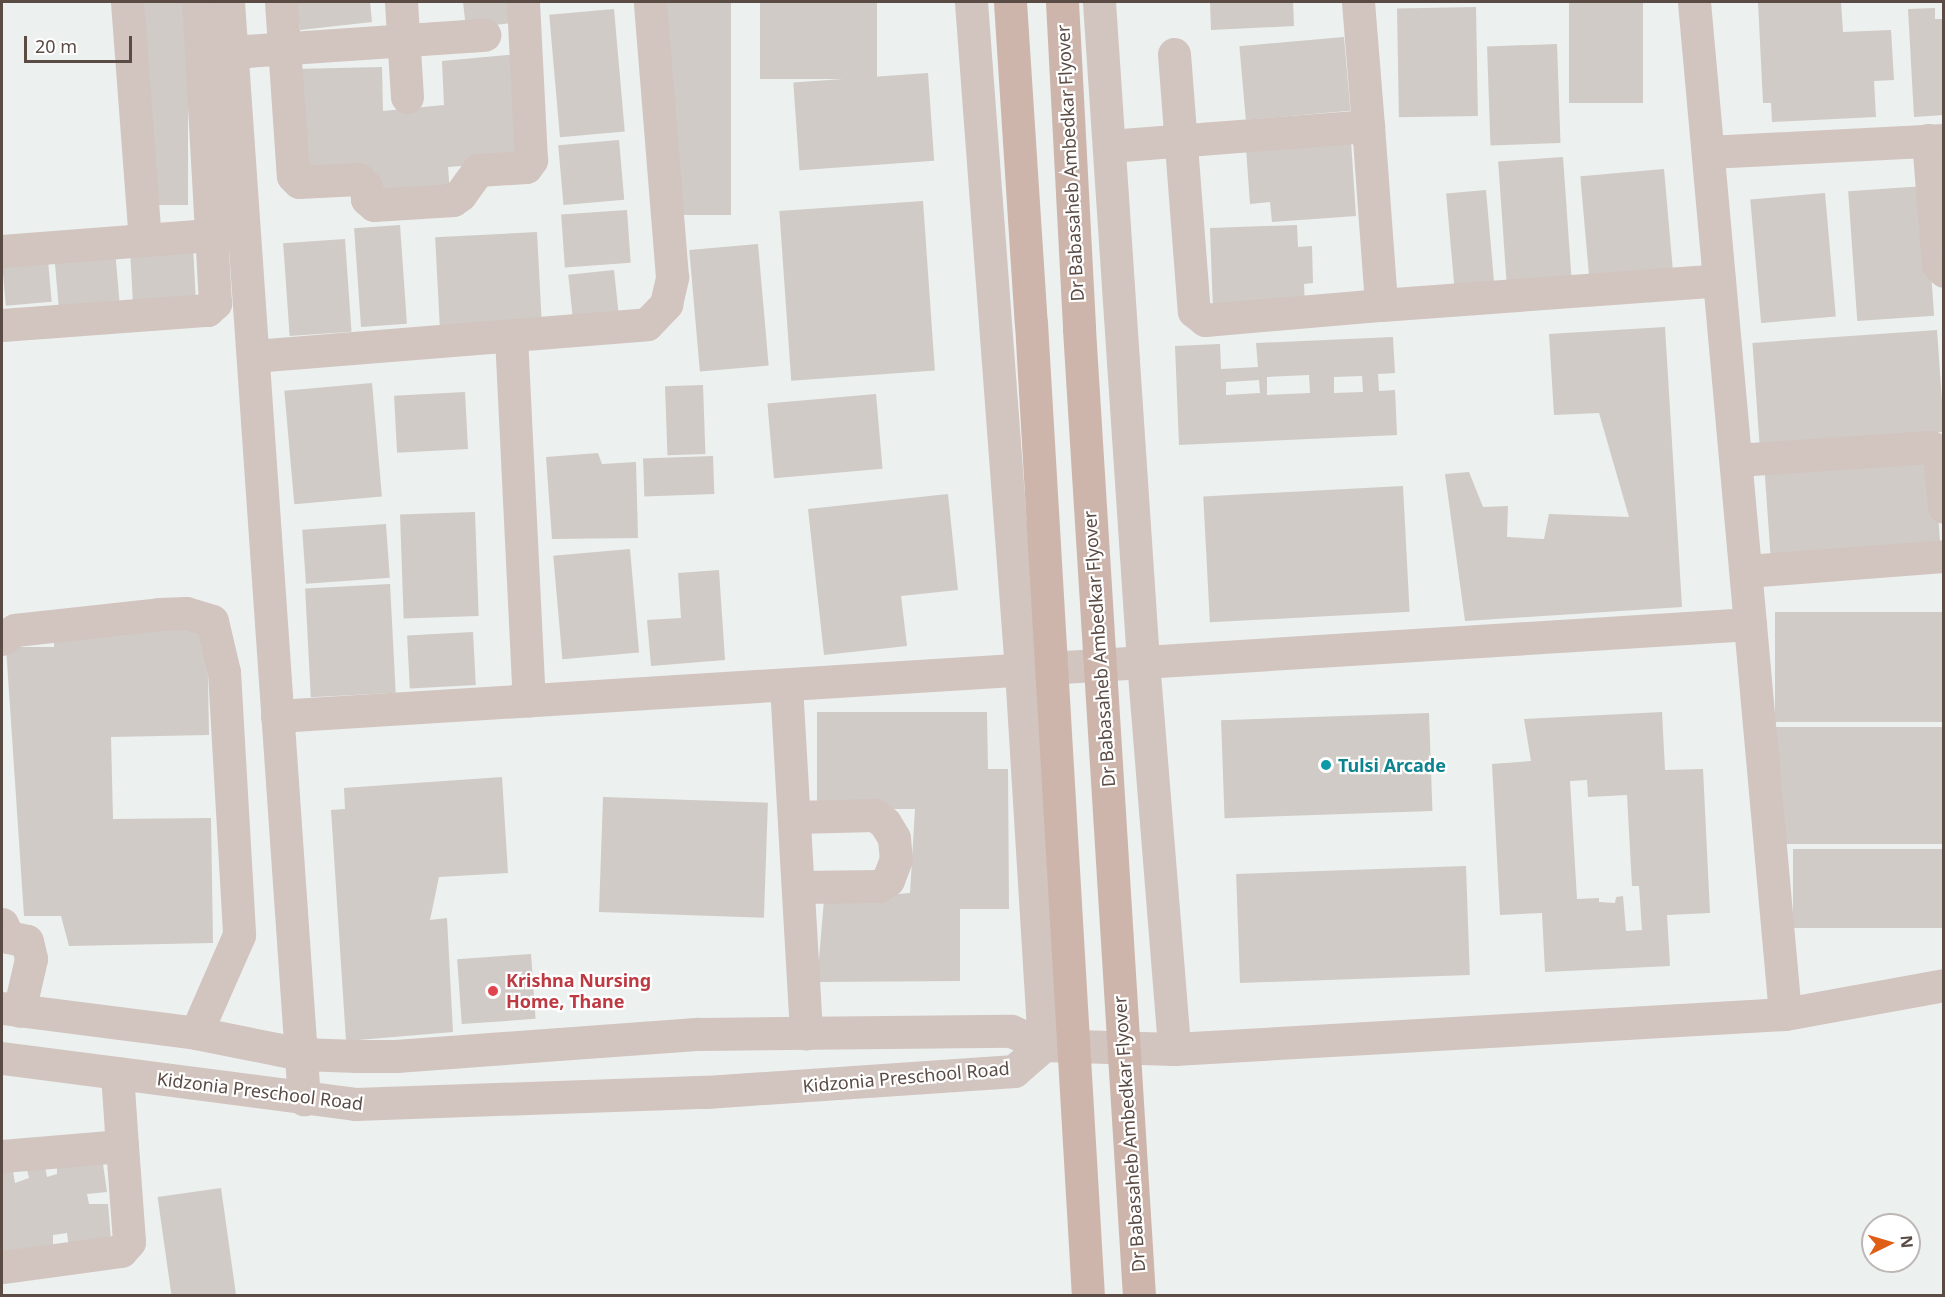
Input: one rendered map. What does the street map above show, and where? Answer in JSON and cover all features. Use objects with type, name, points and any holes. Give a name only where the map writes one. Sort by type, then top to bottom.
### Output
[{"type":"main road","points":[[1010,2],[1088,1296]]},
{"type":"main road","name":"Dr Babasaheb Ambedkar Flyover","points":[[1062,2],[1079,329],[1139,1296]]},
{"type":"street","points":[[127,2],[145,240]]},
{"type":"street","points":[[198,2],[228,234],[252,357],[304,1100]]},
{"type":"street","points":[[2,325],[207,310],[215,303],[228,234],[232,52],[228,2]]},
{"type":"street","points":[[281,2],[293,176],[299,182],[358,179],[366,187],[367,199],[374,205],[453,200],[460,195],[478,170],[526,167],[531,160],[523,2]]},
{"type":"street","points":[[401,2],[407,97]]},
{"type":"street","points":[[252,357],[647,324],[666,304],[672,277],[650,2]]},
{"type":"street","points":[[971,2],[1020,670],[1044,1045],[1174,1049],[1785,1014],[1944,985]]},
{"type":"street","points":[[1099,2],[1143,661],[1174,1049]]},
{"type":"street","points":[[1358,2],[1381,305]]},
{"type":"street","points":[[1694,2],[1785,1014]]},
{"type":"street","points":[[232,52],[484,35]]},
{"type":"street","points":[[1174,54],[1194,311],[1205,320],[1719,280]]},
{"type":"street","points":[[1109,146],[1368,126]]},
{"type":"street","points":[[1708,152],[1936,140],[1938,265],[1944,271]]},
{"type":"street","points":[[2,251],[228,234]]},
{"type":"street","points":[[511,336],[530,701]]},
{"type":"street","points":[[1736,460],[1931,447],[1939,452],[1944,507]]},
{"type":"street","points":[[1746,571],[1944,556]]},
{"type":"street","points":[[2,639],[15,630],[159,614],[186,613],[212,621],[224,672],[238,935],[196,1033]]},
{"type":"street","points":[[277,716],[1750,624]]},
{"type":"street","points":[[786,685],[806,1033]]},
{"type":"street","points":[[794,817],[875,815],[885,823],[894,838],[896,859],[888,880],[879,886],[798,888]]},
{"type":"street","points":[[2,924],[8,937],[27,941],[31,958],[10,1010]]},
{"type":"street","name":"Kidzonia Preschool Road","points":[[2,1058],[304,1100],[355,1104],[706,1092],[1014,1071],[1044,1045],[1011,1031],[699,1034],[396,1056],[302,1054],[196,1033],[10,1010]]},
{"type":"street","points":[[2,1267],[121,1251],[129,1242],[117,1073]]},
{"type":"street","points":[[2,1156],[122,1146]]},
{"type":"building","points":[[132,2],[188,2],[188,205],[132,205]]},
{"type":"building","points":[[297,2],[370,2],[372,22],[300,30]]},
{"type":"building","points":[[463,2],[510,2],[512,23],[466,28]]},
{"type":"building","points":[[667,2],[731,2],[731,215],[667,215]]},
{"type":"building","points":[[760,2],[877,2],[877,79],[760,79]]},
{"type":"building","points":[[1210,2],[1293,2],[1294,26],[1211,30]]},
{"type":"building","points":[[1569,2],[1643,2],[1643,103],[1569,103]]},
{"type":"building","points":[[1758,2],[1841,2],[1843,32],[1891,30],[1894,80],[1874,81],[1876,117],[1772,122],[1771,103],[1763,103]]},
{"type":"building","points":[[1476,7],[1478,116],[1399,117],[1397,8]]},
{"type":"building","points":[[1935,8],[1935,19],[1944,19],[1944,115],[1914,117],[1908,9]]},
{"type":"building","points":[[614,9],[625,132],[560,137],[549,15]]},
{"type":"building","points":[[1344,37],[1350,111],[1246,120],[1239,46]]},
{"type":"building","points":[[1557,44],[1560,143],[1490,145],[1487,46]]},
{"type":"building","points":[[519,54],[526,161],[448,167],[450,193],[374,198],[300,176],[293,69],[382,67],[383,111],[444,105],[442,61]]},
{"type":"building","points":[[928,73],[934,161],[799,170],[793,82]]},
{"type":"building","points":[[619,140],[624,200],[563,205],[558,145]]},
{"type":"building","points":[[1351,141],[1356,216],[1272,222],[1270,202],[1250,204],[1246,148]]},
{"type":"building","points":[[1563,157],[1572,283],[1507,287],[1498,162]]},
{"type":"building","points":[[1664,169],[1673,270],[1589,277],[1580,176]]},
{"type":"building","points":[[1925,186],[1934,316],[1857,321],[1848,191]]},
{"type":"building","points":[[1486,190],[1495,290],[1455,293],[1446,193]]},
{"type":"building","points":[[1825,193],[1836,317],[1761,323],[1750,200]]},
{"type":"building","points":[[923,201],[935,371],[791,381],[779,211]]},
{"type":"building","points":[[627,210],[631,263],[565,267],[561,215]]},
{"type":"building","points":[[400,225],[407,324],[361,327],[354,228]]},
{"type":"building","points":[[1297,225],[1298,247],[1312,246],[1313,283],[1304,284],[1305,308],[1213,311],[1210,228]]},
{"type":"building","points":[[537,232],[542,323],[440,328],[435,237]]},
{"type":"building","points":[[345,239],[351,332],[290,336],[283,243]]},
{"type":"building","points":[[758,244],[769,366],[700,372],[689,250]]},
{"type":"building","points":[[193,246],[196,302],[133,305],[130,249]]},
{"type":"building","points":[[115,250],[120,302],[59,307],[54,255]]},
{"type":"building","points":[[48,260],[52,302],[6,306],[2,264]]},
{"type":"building","points":[[614,270],[618,311],[573,316],[568,275]]},
{"type":"building","points":[[1665,327],[1682,607],[1465,621],[1445,474],[1469,472],[1483,507],[1508,506],[1507,537],[1544,539],[1549,514],[1629,517],[1599,413],[1554,415],[1549,334]]},
{"type":"building","points":[[1937,330],[1944,432],[1760,445],[1752,343]]},
{"type":"building","points":[[1393,337],[1395,373],[1378,374],[1379,391],[1395,390],[1397,435],[1179,445],[1175,346],[1220,344],[1221,369],[1258,367],[1256,343]],"holes":[[[1309,375],[1310,393],[1267,395],[1267,377]],[[1362,376],[1363,392],[1334,393],[1334,377]],[[1259,380],[1260,393],[1226,395],[1226,382]]]},
{"type":"building","points":[[372,383],[382,497],[294,504],[284,391]]},
{"type":"building","points":[[703,385],[705,454],[667,455],[665,386]]},
{"type":"building","points":[[465,392],[468,449],[397,453],[394,396]]},
{"type":"building","points":[[876,394],[883,469],[774,478],[767,403]]},
{"type":"building","points":[[598,453],[602,464],[636,462],[638,538],[552,539],[546,457]]},
{"type":"building","points":[[713,456],[714,494],[644,496],[643,458]]},
{"type":"building","points":[[1934,456],[1941,550],[1771,562],[1764,468]]},
{"type":"building","points":[[1403,486],[1410,612],[1210,622],[1203,496]]},
{"type":"building","points":[[948,494],[958,590],[901,596],[907,646],[824,655],[808,509]]},
{"type":"building","points":[[475,512],[479,616],[404,619],[400,515]]},
{"type":"building","points":[[386,524],[390,578],[306,584],[302,530]]},
{"type":"building","points":[[630,549],[639,653],[562,659],[553,556]]},
{"type":"building","points":[[719,570],[725,660],[651,666],[647,620],[681,618],[678,573]]},
{"type":"building","points":[[390,584],[396,693],[311,697],[305,588]]},
{"type":"building","points":[[1775,612],[1944,612],[1944,722],[1775,722]]},
{"type":"building","points":[[207,627],[209,735],[111,737],[113,819],[211,818],[213,943],[69,946],[61,916],[24,916],[6,647],[54,647],[54,630]]},
{"type":"building","points":[[473,632],[476,685],[410,688],[407,635]]},
{"type":"building","points":[[817,712],[987,712],[988,769],[1008,769],[1009,909],[960,909],[960,981],[817,982],[824,900],[910,893],[915,809],[817,809]]},
{"type":"building","points":[[1662,712],[1665,770],[1703,769],[1710,913],[1667,915],[1670,966],[1545,972],[1542,913],[1500,915],[1492,764],[1531,761],[1524,719]],"holes":[[[1587,780],[1588,797],[1627,795],[1632,886],[1639,886],[1642,930],[1626,931],[1623,896],[1616,897],[1615,903],[1599,902],[1599,898],[1577,899],[1570,781]]]},
{"type":"building","name":"Tulsi Arcade","points":[[1429,713],[1432,811],[1225,818],[1221,720]]},
{"type":"building","points":[[1772,727],[1944,727],[1944,844],[1772,844]]},
{"type":"building","points":[[502,777],[508,873],[439,877],[430,920],[447,918],[453,1032],[346,1041],[331,810],[345,809],[344,788]]},
{"type":"building","points":[[603,797],[768,803],[764,918],[599,912]]},
{"type":"building","points":[[1793,849],[1944,849],[1944,928],[1793,928]]},
{"type":"building","points":[[1466,866],[1470,975],[1240,983],[1236,874]]},
{"type":"building","points":[[531,954],[536,1019],[462,1024],[457,959]]},
{"type":"building","points":[[44,1162],[47,1177],[57,1174],[57,1164],[103,1164],[107,1192],[87,1194],[89,1204],[108,1204],[111,1240],[69,1248],[67,1233],[53,1235],[53,1250],[2,1256],[2,1173],[13,1171],[15,1183],[29,1178],[26,1165]]},
{"type":"building","points":[[221,1188],[236,1296],[172,1296],[158,1197]]},
{"type":"place","name":"Tulsi Arcade","points":[[1326,765]]},
{"type":"place","name":"Krishna Nursing Home, Thane","points":[[493,991]]}]
